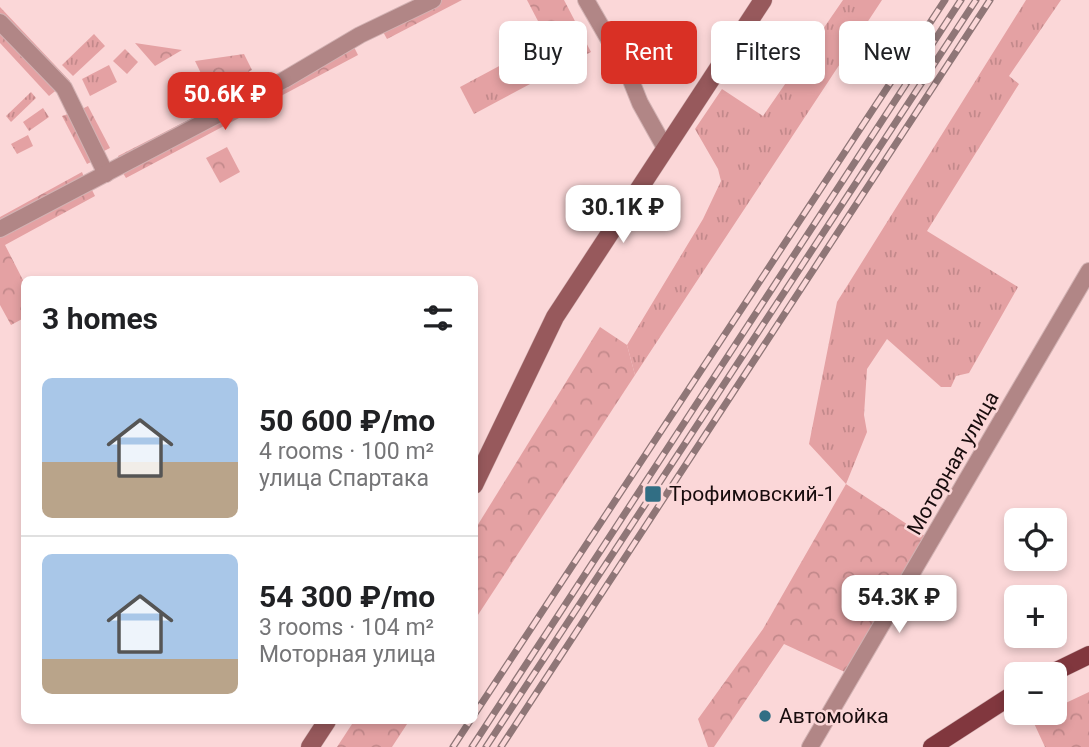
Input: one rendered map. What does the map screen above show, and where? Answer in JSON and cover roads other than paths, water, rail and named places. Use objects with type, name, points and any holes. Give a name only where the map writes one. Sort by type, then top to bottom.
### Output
[{"type":"main road","points":[[478,477],[555,317],[664,146],[763,0]]},
{"type":"main road","points":[[1067,666],[1089,655]]},
{"type":"main road","points":[[932,747],[1004,700]]},
{"type":"main road","points":[[310,747],[325,724]]},
{"type":"street","points":[[0,229],[285,80],[360,35],[433,0]]},
{"type":"street","points":[[586,0],[628,74],[640,103],[664,146]]},
{"type":"street","points":[[0,22],[64,88],[106,174]]},
{"type":"street","name":"Моторная улица","points":[[810,747],[1089,271]]},
{"type":"railway","points":[[478,709],[945,0]]},
{"type":"railway","points":[[472,747],[961,0]]},
{"type":"railway","points":[[486,747],[976,0]]},
{"type":"railway","points":[[501,747],[990,0]]},
{"type":"railway","points":[[453,747],[468,724]]},
{"type":"place","name":"Трофимовский-1","points":[[653,494]]},
{"type":"place","name":"Автомойка","points":[[765,716]]}]
